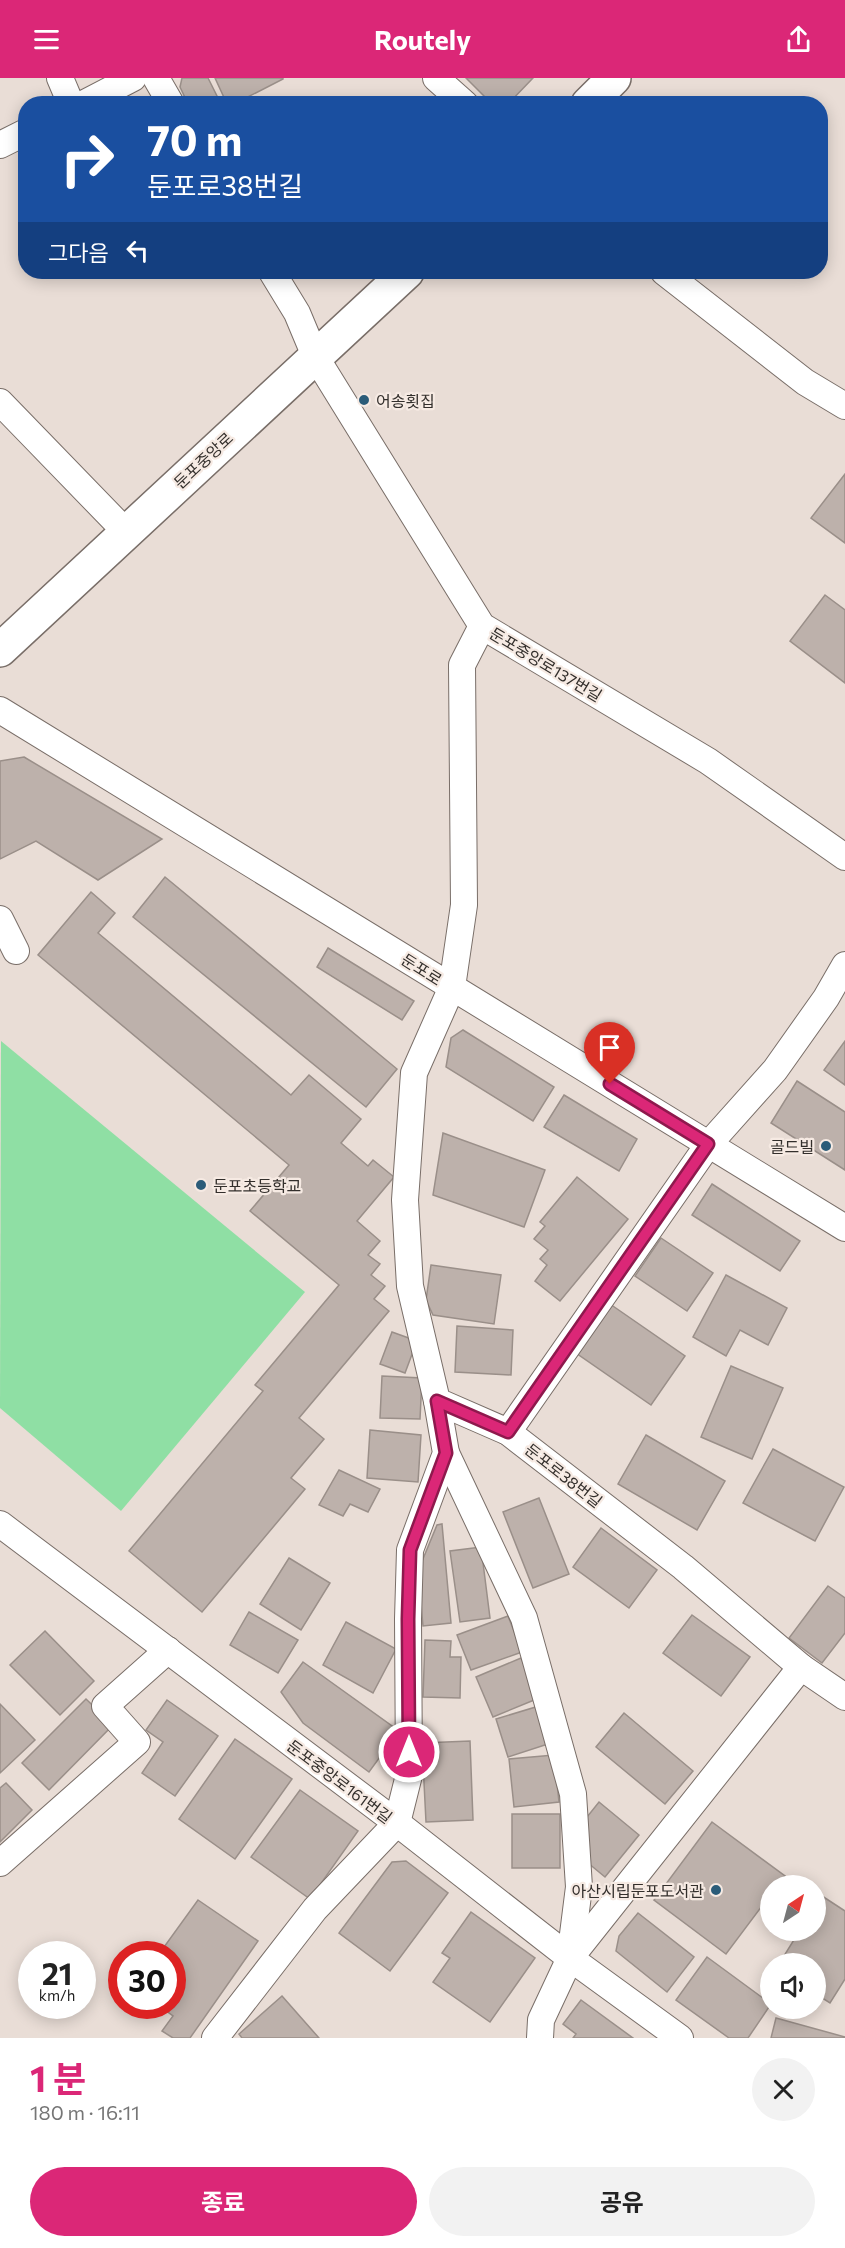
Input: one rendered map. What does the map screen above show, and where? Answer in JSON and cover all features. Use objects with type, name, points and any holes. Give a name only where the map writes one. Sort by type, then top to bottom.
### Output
[{"type":"street","points":[[60,78],[68,96]]},
{"type":"street","points":[[98,96],[133,78]]},
{"type":"street","points":[[156,78],[166,96]]},
{"type":"street","points":[[436,78],[456,96]]},
{"type":"street","points":[[596,96],[614,78]]},
{"type":"street","points":[[0,145],[18,136]]},
{"type":"street","name":"둔포중앙로137번길","points":[[276,279],[297,313],[315,356],[482,626],[708,761],[845,856]]},
{"type":"street","name":"둔포중앙로","points":[[0,650],[399,279]]},
{"type":"street","points":[[673,279],[805,382],[845,406]]},
{"type":"street","points":[[0,402],[126,532]]},
{"type":"street","points":[[482,626],[462,665],[464,905],[452,987],[414,1073],[405,1200],[410,1286],[437,1401],[446,1453],[524,1618],[573,1794],[579,1887],[570,1958]]},
{"type":"street","name":"둔포로","points":[[0,710],[845,1228]]},
{"type":"street","points":[[0,919],[16,951]]},
{"type":"street","points":[[508,1432],[708,1144],[775,1070],[826,998],[845,965]]},
{"type":"street","name":"둔포로38번길","points":[[437,1401],[508,1432],[683,1567],[801,1667],[845,1697]]},
{"type":"street","points":[[215,2038],[315,1909],[397,1823],[409,1774],[410,1550],[446,1453]]},
{"type":"street","name":"둔포중앙로161번길","points":[[0,1524],[397,1823],[570,1958],[680,2038]]},
{"type":"street","points":[[0,1863],[137,1742],[105,1706],[168,1650]]},
{"type":"street","points":[[540,2038],[540,2020],[570,1958],[801,1667]]},
{"type":"green space","points":[[1,1041],[305,1292],[121,1511],[0,1408]]},
{"type":"building","points":[[182,78],[208,78],[217,96],[184,96],[180,87]]},
{"type":"building","points":[[215,78],[283,78],[250,96],[223,96]]},
{"type":"building","points":[[466,78],[533,78],[516,96],[484,96]]},
{"type":"building","points":[[845,474],[845,543],[811,518]]},
{"type":"building","points":[[825,595],[845,610],[845,683],[790,641]]},
{"type":"building","points":[[24,757],[162,839],[98,880],[36,841],[0,859],[0,761]]},
{"type":"building","points":[[165,877],[397,1069],[366,1107],[133,917]]},
{"type":"building","points":[[91,892],[115,913],[98,933],[291,1095],[309,1075],[361,1119],[341,1143],[368,1166],[373,1160],[394,1177],[357,1221],[380,1241],[368,1255],[380,1264],[371,1275],[385,1286],[374,1299],[389,1311],[299,1418],[324,1439],[291,1478],[305,1489],[202,1612],[129,1551],[263,1391],[255,1385],[339,1285],[250,1211],[289,1165],[38,955]]},
{"type":"building","points":[[328,948],[414,1001],[402,1020],[317,967]]},
{"type":"building","points":[[463,1030],[554,1087],[533,1121],[446,1067],[451,1038]]},
{"type":"building","points":[[845,1041],[845,1085],[824,1070]]},
{"type":"building","name":"골드빌","points":[[797,1081],[845,1112],[845,1170],[771,1123]]},
{"type":"building","points":[[564,1095],[637,1139],[619,1171],[544,1127]]},
{"type":"building","points":[[443,1133],[545,1170],[524,1227],[433,1195]]},
{"type":"building","points":[[577,1177],[628,1219],[560,1301],[535,1281],[547,1265],[540,1259],[548,1250],[534,1239],[545,1226],[540,1222]]},
{"type":"building","points":[[712,1184],[800,1241],[780,1271],[692,1215]]},
{"type":"building","points":[[661,1238],[713,1273],[687,1311],[635,1276]]},
{"type":"building","points":[[431,1265],[501,1275],[494,1324],[433,1315],[426,1300]]},
{"type":"building","points":[[726,1275],[787,1308],[768,1345],[740,1330],[726,1356],[693,1337]]},
{"type":"building","points":[[610,1304],[685,1356],[651,1405],[576,1353]]},
{"type":"building","points":[[457,1326],[513,1330],[511,1375],[455,1372]]},
{"type":"building","points":[[392,1332],[417,1341],[405,1373],[380,1364]]},
{"type":"building","points":[[731,1366],[783,1388],[752,1459],[701,1437]]},
{"type":"building","points":[[382,1376],[422,1378],[420,1419],[380,1418]]},
{"type":"building","points":[[370,1430],[421,1435],[418,1482],[367,1478]]},
{"type":"building","points":[[646,1435],[725,1481],[697,1530],[618,1484]]},
{"type":"building","points":[[773,1449],[844,1487],[815,1541],[743,1503]]},
{"type":"building","points":[[339,1470],[380,1489],[368,1512],[350,1504],[343,1516],[319,1505]]},
{"type":"building","points":[[539,1498],[569,1574],[533,1588],[503,1512]]},
{"type":"building","points":[[442,1524],[451,1623],[423,1626],[418,1571],[437,1525]]},
{"type":"building","points":[[601,1528],[657,1570],[629,1608],[573,1567]]},
{"type":"building","points":[[481,1547],[490,1618],[460,1622],[450,1551]]},
{"type":"building","points":[[289,1558],[330,1583],[301,1630],[260,1604]]},
{"type":"building","points":[[828,1586],[845,1598],[845,1633],[822,1663],[789,1638]]},
{"type":"building","points":[[249,1612],[298,1640],[278,1673],[230,1645]]},
{"type":"building","points":[[692,1615],[750,1657],[721,1696],[663,1653]]},
{"type":"building","points":[[508,1616],[522,1652],[471,1670],[457,1635]]},
{"type":"building","points":[[346,1622],[396,1649],[373,1693],[323,1665]]},
{"type":"building","points":[[45,1631],[94,1681],[60,1715],[10,1665]]},
{"type":"building","points":[[425,1640],[451,1641],[450,1657],[461,1657],[460,1698],[423,1697]]},
{"type":"building","points":[[521,1658],[539,1698],[493,1717],[476,1677]]},
{"type":"building","points":[[303,1662],[399,1731],[369,1772],[303,1723],[281,1692]]},
{"type":"building","points":[[86,1699],[113,1725],[49,1790],[22,1763]]},
{"type":"building","points":[[167,1700],[218,1736],[175,1796],[142,1773],[163,1742],[146,1730]]},
{"type":"building","points":[[0,1704],[35,1740],[0,1773]]},
{"type":"building","points":[[539,1706],[551,1743],[508,1757],[496,1719]]},
{"type":"building","points":[[624,1713],[693,1771],[665,1804],[596,1747]]},
{"type":"building","points":[[235,1739],[292,1779],[235,1859],[179,1819]]},
{"type":"building","points":[[470,1741],[473,1820],[426,1822],[422,1743]]},
{"type":"building","points":[[554,1755],[559,1802],[514,1807],[509,1759]]},
{"type":"building","points":[[6,1783],[32,1810],[0,1842],[0,1788]]},
{"type":"building","points":[[300,1790],[358,1831],[310,1899],[251,1857]]},
{"type":"building","points":[[599,1802],[639,1835],[605,1877],[582,1858],[583,1822]]},
{"type":"building","points":[[512,1814],[560,1814],[560,1868],[512,1868]]},
{"type":"building","name":"아산시립둔포도서관","points":[[712,1822],[784,1875],[760,1875],[760,1909],[726,1954],[654,1900]]},
{"type":"building","points":[[406,1861],[448,1893],[390,1971],[339,1933],[392,1862]]},
{"type":"building","points":[[826,1899],[845,1911],[845,1979],[830,2003],[826,2000],[826,1953],[786,1953],[793,1941],[826,1941]]},
{"type":"building","points":[[198,1900],[258,1941],[190,2038],[173,2038],[162,2031],[171,2019],[186,2019],[186,1941],[168,1941]]},
{"type":"building","points":[[471,1912],[535,1958],[490,2022],[433,1982],[450,1958],[442,1953]]},
{"type":"building","points":[[638,1913],[694,1957],[667,1992],[616,1951],[619,1936]]},
{"type":"building","points":[[707,1957],[760,1996],[761,2019],[748,2038],[729,2038],[676,2000]]},
{"type":"building","points":[[282,1996],[319,2038],[242,2038],[239,2034]]},
{"type":"building","points":[[581,2000],[633,2038],[573,2038],[576,2034],[563,2024]]},
{"type":"building","points":[[776,2019],[845,2037],[845,2038],[771,2038]]},
{"type":"place","name":"어송횟집","points":[[364,400]]},
{"type":"place","name":"골드빌","points":[[826,1146]]},
{"type":"place","name":"둔포초등학교","points":[[201,1185]]},
{"type":"place","name":"아산시립둔포도서관","points":[[716,1890]]},
{"type":"route","points":[[409,1752],[410,1550],[446,1453],[437,1401],[508,1432],[708,1144],[610,1084]]}]
